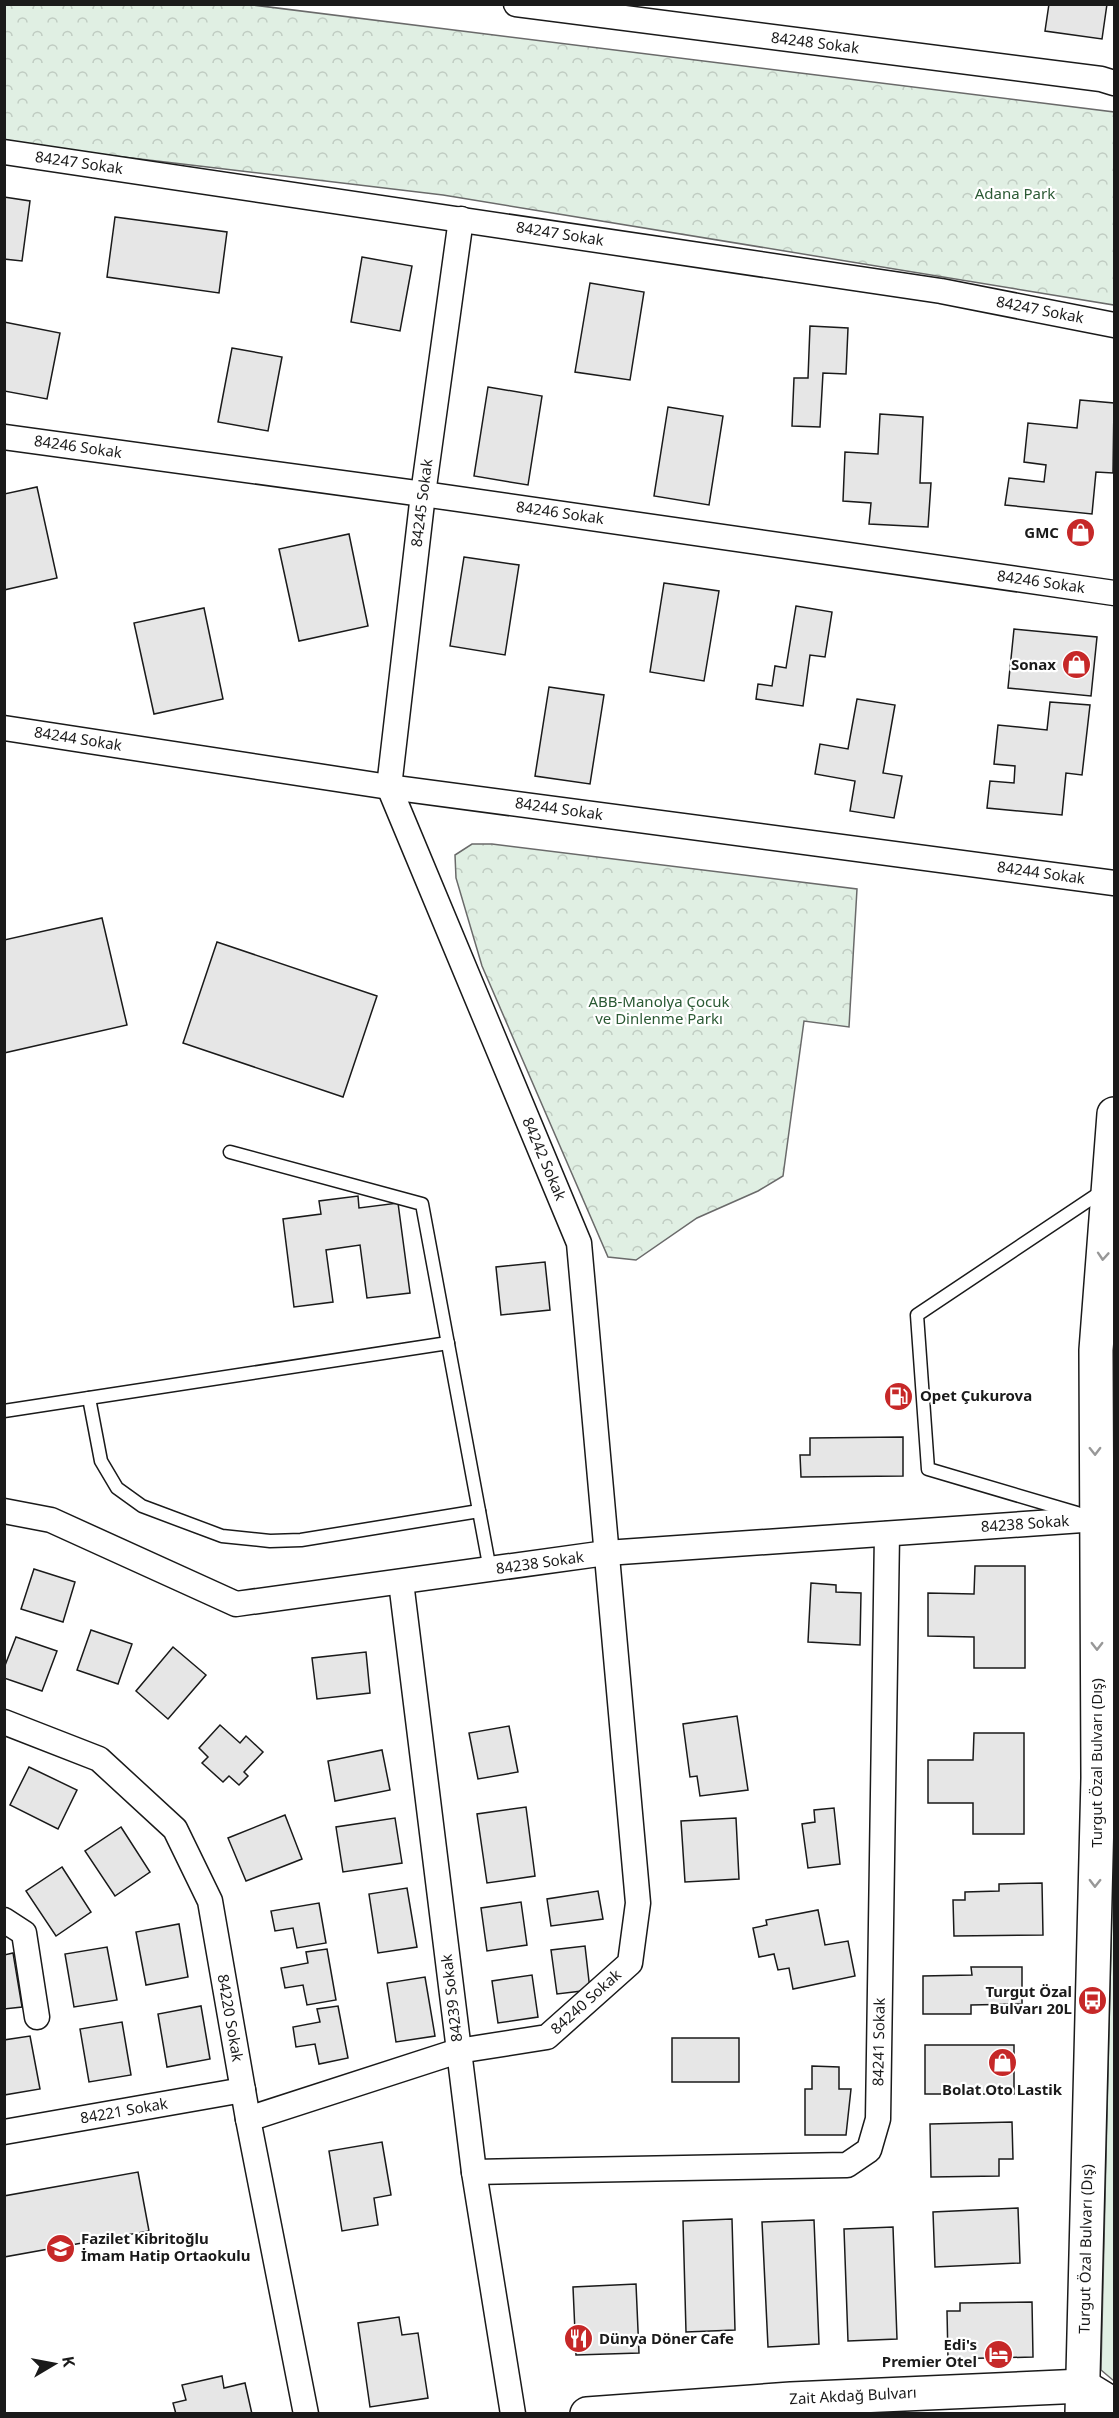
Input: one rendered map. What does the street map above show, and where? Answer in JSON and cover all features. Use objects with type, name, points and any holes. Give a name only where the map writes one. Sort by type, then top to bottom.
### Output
[{"type":"main road","name":"Turgut Özal Bulvarı (Dış)","points":[[1082,2400],[1098,1778],[1096,1350],[1114,1114]]},
{"type":"main road","points":[[1082,2400],[1114,2405]]},
{"type":"main road","name":"Zait Akdağ Bulvarı","points":[[587,2414],[792,2406],[1082,2400]]},
{"type":"street","name":"84248 Sokak","points":[[516,4],[1101,79],[1114,83]]},
{"type":"street","name":"84247 Sokak","points":[[4,152],[941,291],[1114,325]]},
{"type":"street","name":"84245 Sokak","points":[[389,787],[423,494],[461,219]]},
{"type":"street","name":"84246 Sokak","points":[[4,437],[423,494],[1114,593]]},
{"type":"street","name":"84244 Sokak","points":[[4,728],[389,787],[1114,883]]},
{"type":"street","name":"84242 Sokak","points":[[389,787],[579,1243],[606,1553]]},
{"type":"street","name":"84238 Sokak","points":[[4,1511],[51,1520],[236,1605],[606,1553],[1097,1519]]},
{"type":"street","name":"84241 Sokak","points":[[474,2172],[847,2165],[869,2150],[878,2119],[887,1533]]},
{"type":"street","name":"84240 Sokak","points":[[248,2119],[458,2051],[547,2037],[630,1963],[638,1903],[606,1553]]},
{"type":"street","name":"84239 Sokak","points":[[401,1582],[474,2172],[513,2414]]},
{"type":"street","name":"84220 Sokak","points":[[4,1722],[99,1759],[175,1829],[210,1901],[248,2119],[306,2414]]},
{"type":"street","points":[[4,1920],[24,1933],[37,2017]]},
{"type":"street","name":"84221 Sokak","points":[[4,2132],[243,2090]]},
{"type":"lane","points":[[230,1152],[422,1204],[490,1570]]},
{"type":"lane","points":[[1097,1519],[928,1469],[917,1316],[1108,1187]]},
{"type":"lane","points":[[4,1411],[448,1343]]},
{"type":"lane","points":[[89,1398],[100,1461],[117,1488],[142,1506],[222,1536],[270,1542],[301,1540],[479,1511]]},
{"type":"green space","name":"Adana Park","points":[[5,4],[253,5],[1114,112],[1114,305],[443,195],[5,143]]},
{"type":"green space","name":"ABB-Manolya Çocuk ve Dinlenme Parkı","points":[[472,844],[492,844],[857,889],[849,1027],[804,1021],[783,1176],[758,1191],[697,1218],[636,1260],[608,1257],[482,966],[456,878],[455,855]]},
{"type":"green space","points":[[1114,1817],[1114,2381],[1101,2370]]},
{"type":"building","points":[[1049,4],[1107,4],[1102,39],[1045,31]]},
{"type":"building","points":[[4,197],[30,201],[22,261],[4,259]]},
{"type":"building","points":[[115,217],[227,232],[219,293],[107,277]]},
{"type":"building","points":[[362,257],[412,266],[400,331],[351,322]]},
{"type":"building","points":[[590,283],[644,292],[630,380],[575,372]]},
{"type":"building","points":[[4,322],[60,333],[47,399],[4,391]]},
{"type":"building","points":[[810,326],[848,328],[846,374],[823,373],[820,427],[792,426],[794,378],[808,378]]},
{"type":"building","points":[[232,348],[282,357],[268,431],[218,422]]},
{"type":"building","points":[[488,387],[542,396],[528,485],[474,476]]},
{"type":"building","points":[[1080,400],[1114,403],[1113,473],[1096,472],[1092,514],[1005,505],[1009,478],[1044,482],[1046,465],[1024,462],[1028,423],[1077,428]]},
{"type":"building","points":[[668,407],[723,416],[709,505],[654,496]]},
{"type":"building","points":[[880,414],[923,417],[920,483],[931,483],[928,527],[869,524],[871,503],[843,501],[845,452],[878,454]]},
{"type":"building","points":[[37,487],[57,578],[4,590],[4,494]]},
{"type":"building","points":[[349,534],[368,626],[299,641],[279,549]]},
{"type":"building","points":[[464,557],[519,565],[505,655],[450,646]]},
{"type":"building","points":[[664,583],[719,591],[704,681],[650,672]]},
{"type":"building","points":[[796,606],[832,612],[825,657],[810,655],[803,706],[756,699],[758,684],[772,686],[775,666],[786,668]]},
{"type":"building","points":[[204,608],[223,699],[154,714],[134,623]]},
{"type":"building","points":[[1014,629],[1097,637],[1091,696],[1008,688]]},
{"type":"building","points":[[549,687],[604,695],[590,784],[535,776]]},
{"type":"building","points":[[857,699],[895,705],[883,773],[902,776],[894,818],[850,811],[855,781],[815,774],[820,744],[848,749]]},
{"type":"building","points":[[1050,702],[1090,705],[1082,775],[1066,773],[1062,815],[987,808],[990,781],[1014,783],[1015,766],[994,764],[998,725],[1047,730]]},
{"type":"building","points":[[102,918],[127,1025],[4,1053],[4,940]]},
{"type":"building","points":[[217,942],[377,996],[343,1097],[183,1043]]},
{"type":"building","points":[[358,1196],[359,1208],[398,1203],[410,1293],[367,1298],[360,1245],[326,1250],[333,1302],[294,1307],[283,1219],[321,1214],[319,1201]]},
{"type":"building","points":[[545,1262],[550,1310],[501,1315],[496,1267]]},
{"type":"building","points":[[903,1437],[903,1476],[801,1477],[800,1455],[810,1455],[810,1438]]},
{"type":"building","points":[[975,1566],[1025,1566],[1025,1668],[974,1668],[974,1637],[928,1636],[928,1593],[974,1594]]},
{"type":"building","points":[[34,1569],[75,1582],[63,1622],[21,1609]]},
{"type":"building","points":[[811,1583],[836,1585],[836,1592],[861,1593],[860,1645],[808,1642]]},
{"type":"building","points":[[91,1630],[132,1644],[118,1684],[77,1670]]},
{"type":"building","points":[[16,1637],[57,1651],[42,1691],[4,1678],[4,1668]]},
{"type":"building","points":[[173,1647],[206,1675],[168,1719],[136,1691]]},
{"type":"building","points":[[366,1652],[370,1693],[317,1699],[312,1658]]},
{"type":"building","points":[[737,1716],[748,1790],[700,1796],[697,1776],[690,1777],[683,1724]]},
{"type":"building","points":[[220,1725],[240,1743],[246,1736],[263,1752],[244,1772],[248,1776],[239,1785],[229,1776],[223,1782],[202,1763],[208,1757],[199,1748]]},
{"type":"building","points":[[509,1726],[518,1772],[478,1779],[469,1733]]},
{"type":"building","points":[[974,1733],[1024,1733],[1024,1834],[973,1834],[973,1803],[928,1803],[928,1760],[973,1760]]},
{"type":"building","points":[[382,1750],[390,1790],[335,1801],[328,1761]]},
{"type":"building","points":[[29,1767],[77,1790],[58,1829],[10,1805]]},
{"type":"building","points":[[526,1807],[535,1876],[487,1883],[477,1814]]},
{"type":"building","points":[[834,1808],[840,1864],[808,1868],[802,1824],[815,1822],[814,1810]]},
{"type":"building","points":[[285,1815],[302,1859],[246,1881],[228,1838]]},
{"type":"building","points":[[395,1818],[402,1863],[343,1872],[336,1827]]},
{"type":"building","points":[[736,1818],[739,1879],[685,1882],[681,1821]]},
{"type":"building","points":[[121,1827],[150,1872],[115,1896],[85,1851]]},
{"type":"building","points":[[62,1867],[91,1912],[56,1936],[26,1891]]},
{"type":"building","points":[[1042,1883],[1043,1935],[954,1936],[953,1900],[965,1900],[965,1892],[999,1891],[999,1884]]},
{"type":"building","points":[[407,1888],[417,1947],[378,1953],[369,1894]]},
{"type":"building","points":[[598,1891],[603,1919],[551,1926],[547,1899]]},
{"type":"building","points":[[521,1902],[527,1945],[487,1951],[481,1908]]},
{"type":"building","points":[[319,1903],[326,1943],[297,1948],[293,1928],[275,1931],[271,1911]]},
{"type":"building","points":[[818,1910],[825,1945],[848,1941],[855,1976],[793,1989],[789,1968],[778,1970],[774,1954],[759,1957],[753,1928],[767,1925],[766,1920]]},
{"type":"building","points":[[179,1924],[188,1977],[146,1985],[136,1932]]},
{"type":"building","points":[[585,1946],[590,1990],[557,1994],[551,1950]]},
{"type":"building","points":[[107,1947],[117,2000],[74,2007],[65,1954]]},
{"type":"building","points":[[327,1949],[336,2000],[307,2005],[303,1985],[285,1988],[281,1968],[308,1963],[306,1952]]},
{"type":"building","points":[[13,1953],[22,2007],[4,2009],[4,1955]]},
{"type":"building","points":[[971,1967],[1022,1967],[1022,2004],[971,2005],[971,2014],[923,2014],[923,1976],[972,1975]]},
{"type":"building","points":[[532,1975],[538,2017],[498,2023],[492,1981]]},
{"type":"building","points":[[425,1977],[435,2036],[396,2042],[387,1983]]},
{"type":"building","points":[[201,2006],[210,2059],[167,2067],[158,2014]]},
{"type":"building","points":[[338,2006],[348,2058],[319,2064],[315,2044],[296,2047],[293,2027],[320,2022],[317,2009]]},
{"type":"building","points":[[122,2022],[131,2075],[89,2082],[80,2029]]},
{"type":"building","points":[[30,2036],[40,2089],[4,2095],[4,2040]]},
{"type":"building","points":[[672,2038],[739,2038],[739,2082],[672,2082]]},
{"type":"building","points":[[925,2045],[1014,2045],[1014,2094],[925,2094]]},
{"type":"building","points":[[812,2066],[839,2067],[839,2089],[851,2089],[846,2135],[805,2135],[805,2089],[812,2089]]},
{"type":"building","points":[[1012,2122],[1013,2159],[999,2159],[999,2176],[931,2177],[930,2124]]},
{"type":"building","points":[[382,2142],[391,2195],[374,2198],[378,2225],[342,2231],[329,2151]]},
{"type":"building","points":[[138,2172],[149,2231],[4,2257],[4,2196]]},
{"type":"building","points":[[1018,2208],[1020,2263],[935,2267],[933,2212]]},
{"type":"building","points":[[732,2219],[735,2330],[686,2332],[683,2221]]},
{"type":"building","points":[[814,2220],[819,2344],[768,2347],[762,2222]]},
{"type":"building","points":[[893,2227],[897,2339],[848,2341],[844,2229]]},
{"type":"building","points":[[636,2284],[639,2353],[576,2355],[573,2287]]},
{"type":"building","points":[[1032,2302],[1033,2357],[948,2359],[947,2311],[960,2311],[960,2303]]},
{"type":"building","points":[[399,2317],[402,2335],[418,2333],[428,2398],[370,2407],[358,2323]]},
{"type":"building","points":[[222,2376],[224,2388],[245,2383],[252,2414],[176,2414],[173,2403],[186,2400],[182,2385]]},
{"type":"place","name":"GMC","points":[[1080,533]]},
{"type":"place","name":"Sonax","points":[[1077,665]]},
{"type":"place","name":"Opet Çukurova","points":[[899,1396]]},
{"type":"place","name":"Turgut Özal Bulvarı 20L","points":[[1093,2001]]},
{"type":"place","name":"Bolat Oto Lastik","points":[[1002,2063]]},
{"type":"place","name":"Fazilet Kibritoğlu İmam Hatip Ortaokulu","points":[[60,2248]]},
{"type":"place","name":"Dünya Döner Cafe","points":[[578,2339]]},
{"type":"place","name":"Edi's Premier Otel","points":[[998,2354]]}]
